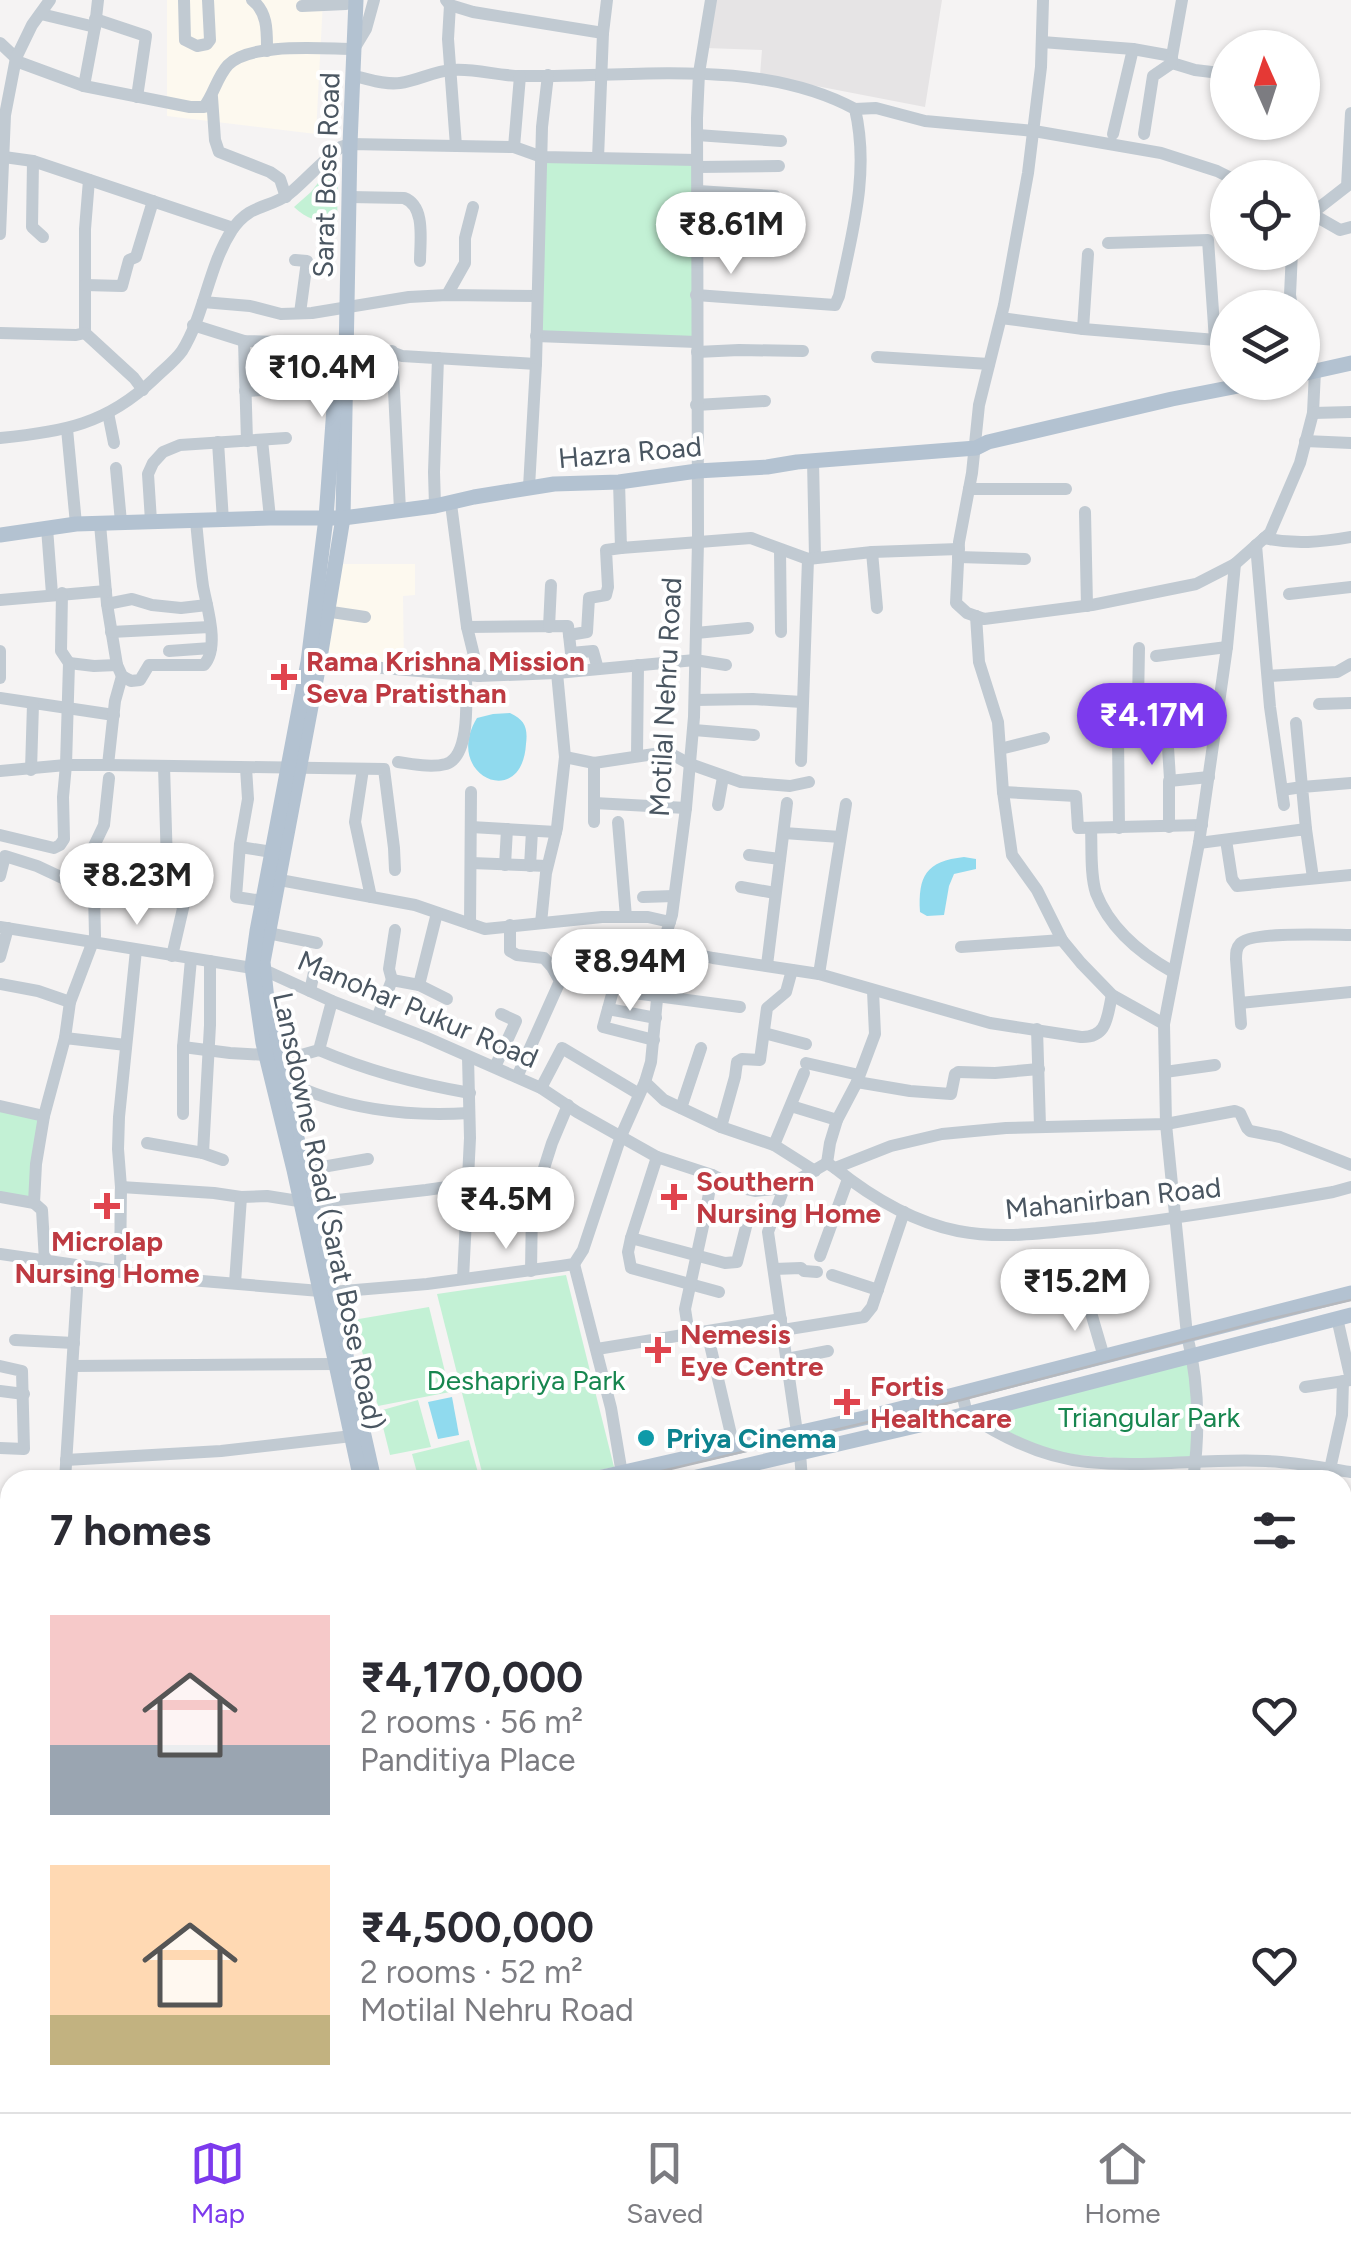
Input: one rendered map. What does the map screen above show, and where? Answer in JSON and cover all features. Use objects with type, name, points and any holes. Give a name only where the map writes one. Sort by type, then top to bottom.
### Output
[{"type":"main road","points":[[334,518],[336,386],[344,308],[349,1]]},
{"type":"main road","name":"Sarat Bose Road","points":[[344,308],[350,197],[345,145],[354,76],[349,49]]},
{"type":"main road","points":[[321,610],[334,518],[341,345]]},
{"type":"main road","points":[[1320,370],[1351,363]]},
{"type":"main road","name":"Hazra Road","points":[[0,535],[76,524],[334,518],[443,505],[529,487],[976,448],[988,442],[1210,392]]},
{"type":"main road","name":"Lansdowne Road (Sarat Bose Road)","points":[[321,610],[272,878],[263,901],[258,968],[273,1058],[371,1470]]},
{"type":"main road","name":"Lansdowne Road (Sarat Bose Road)","points":[[258,968],[263,962],[268,932],[272,852],[294,767]]},
{"type":"main road","name":"Lansdowne Road (Sarat Bose Road)","points":[[273,1058],[284,1080],[305,1170],[306,1202]]},
{"type":"main road","name":"Lansdowne Road (Sarat Bose Road)","points":[[326,1292],[336,1364],[360,1470]]},
{"type":"main road","points":[[646,1470],[1351,1293]]},
{"type":"main road","points":[[725,1470],[967,1414],[1344,1316]]},
{"type":"street","points":[[0,234],[3,115],[16,60],[32,25],[50,0]]},
{"type":"street","points":[[84,86],[98,0]]},
{"type":"street","points":[[184,0],[186,40],[197,46],[210,40],[208,0]]},
{"type":"street","points":[[252,0],[265,18],[267,51]]},
{"type":"street","points":[[0,43],[16,60],[84,86],[204,107],[221,75],[238,56],[267,51],[349,49],[366,29],[374,0]]},
{"type":"street","points":[[598,158],[607,0]]},
{"type":"street","name":"Motilal Nehru Road","points":[[574,1264],[620,1136],[642,1088],[654,1040],[662,947],[670,922],[686,808],[694,730],[698,541],[697,135],[699,73],[712,0]]},
{"type":"street","points":[[1043,0],[1034,130],[1002,318],[979,405],[976,448],[958,553],[956,603],[966,613],[984,619],[1086,606],[1196,584],[1235,564],[1270,533],[1300,463],[1313,413],[1312,400]]},
{"type":"street","points":[[1144,134],[1154,76],[1172,59],[1182,0]]},
{"type":"street","points":[[302,6],[349,1]]},
{"type":"street","points":[[456,146],[448,2],[604,33]]},
{"type":"street","points":[[42,14],[146,36],[137,97]]},
{"type":"street","points":[[1042,42],[1133,49],[1210,72]]},
{"type":"street","points":[[1114,134],[1133,49]]},
{"type":"street","points":[[354,76],[386,84],[452,70],[520,76],[741,76],[834,98],[855,109],[876,108],[925,122],[1034,130],[1161,153],[1210,168]]},
{"type":"street","points":[[529,487],[542,127],[548,74]]},
{"type":"street","points":[[514,147],[520,76]]},
{"type":"street","points":[[212,96],[219,152],[270,172],[280,179],[286,196]]},
{"type":"street","points":[[696,295],[831,306],[838,302],[861,187],[860,130],[855,109]]},
{"type":"street","points":[[1320,204],[1347,186],[1351,113]]},
{"type":"street","points":[[697,135],[781,141]]},
{"type":"street","points":[[0,438],[77,427],[143,390],[180,354],[203,302],[213,266],[233,228],[257,207],[286,196],[345,145],[514,147],[542,157],[779,166]]},
{"type":"street","points":[[4,157],[33,162],[233,228]]},
{"type":"street","points":[[33,162],[32,227],[43,237]]},
{"type":"street","points":[[89,180],[84,229],[84,333],[143,390]]},
{"type":"street","points":[[698,191],[776,196]]},
{"type":"street","points":[[350,197],[412,200],[419,219],[420,260]]},
{"type":"street","points":[[84,285],[122,286],[129,260],[136,257],[152,200]]},
{"type":"street","points":[[447,294],[464,264],[465,238],[473,208]]},
{"type":"street","points":[[1320,221],[1340,230],[1351,227]]},
{"type":"street","points":[[1108,243],[1208,240],[1214,290]]},
{"type":"street","points":[[1083,329],[1088,254]]},
{"type":"street","points":[[295,260],[307,262],[300,314]]},
{"type":"street","points":[[203,302],[300,314],[447,294],[536,296]]},
{"type":"street","points":[[1002,318],[1210,339]]},
{"type":"street","points":[[194,325],[244,340],[341,345],[402,356],[536,364]]},
{"type":"street","points":[[0,333],[84,333]]},
{"type":"street","points":[[536,336],[803,351]]},
{"type":"street","points":[[244,340],[247,441]]},
{"type":"street","points":[[392,352],[400,510]]},
{"type":"street","points":[[876,356],[989,364]]},
{"type":"street","points":[[398,762],[451,762],[462,744],[472,676],[467,626],[434,472],[438,358]]},
{"type":"street","points":[[245,391],[336,386]]},
{"type":"street","points":[[696,405],[765,401]]},
{"type":"street","points":[[108,412],[114,443]]},
{"type":"street","points":[[1313,413],[1351,412]]},
{"type":"street","points":[[67,429],[76,524]]},
{"type":"street","points":[[151,521],[148,474],[163,452],[180,446],[286,438]]},
{"type":"street","points":[[262,440],[270,518]]},
{"type":"street","points":[[218,442],[223,521]]},
{"type":"street","points":[[1305,442],[1351,443]]},
{"type":"street","points":[[802,761],[812,558],[812,460]]},
{"type":"street","points":[[116,468],[121,522]]},
{"type":"street","points":[[619,482],[622,548]]},
{"type":"street","points":[[970,489],[1066,489]]},
{"type":"street","points":[[1086,512],[1086,606]]},
{"type":"street","points":[[68,663],[120,670],[131,681],[140,680],[149,665],[208,662],[212,648],[196,521]]},
{"type":"street","points":[[34,1203],[44,1116],[65,1038],[70,1002],[93,942],[96,917],[93,846],[104,825],[120,670],[106,598],[100,524]]},
{"type":"street","points":[[0,835],[54,848],[64,839],[68,663],[61,651],[47,528]]},
{"type":"street","points":[[1260,542],[1319,543],[1351,537]]},
{"type":"street","points":[[569,635],[588,632],[589,598],[606,595],[606,550],[751,538],[812,558],[872,552],[1025,559]]},
{"type":"street","points":[[1260,542],[1268,676],[1284,805]]},
{"type":"street","points":[[780,550],[781,632]]},
{"type":"street","points":[[872,552],[877,608]]},
{"type":"street","points":[[1194,1470],[1199,1411],[1187,1334],[1166,1124],[1164,1024],[1200,844],[1235,564]]},
{"type":"street","points":[[550,627],[551,585]]},
{"type":"street","points":[[1288,594],[1351,587]]},
{"type":"street","points":[[0,600],[57,593],[132,599],[181,608],[207,605]]},
{"type":"street","points":[[321,610],[365,617]]},
{"type":"street","points":[[976,616],[980,662],[998,722],[1012,855],[1047,907],[1062,940],[1081,963],[1112,995],[1164,1024]]},
{"type":"street","points":[[111,632],[210,626]]},
{"type":"street","points":[[467,626],[568,626],[570,653],[593,652],[598,669]]},
{"type":"street","points":[[696,632],[748,628]]},
{"type":"street","points":[[1156,656],[1227,647]]},
{"type":"street","points":[[169,651],[212,648]]},
{"type":"street","points":[[1120,828],[1118,735],[1122,707],[1138,702],[1140,648]]},
{"type":"street","points":[[0,651],[0,678]]},
{"type":"street","points":[[314,663],[472,676],[558,673],[695,660],[726,664]]},
{"type":"street","points":[[1268,676],[1337,672],[1351,664]]},
{"type":"street","points":[[637,755],[638,665]]},
{"type":"street","points":[[541,923],[565,757],[558,673]]},
{"type":"street","points":[[0,698],[114,715]]},
{"type":"street","points":[[695,700],[802,702]]},
{"type":"street","points":[[1165,700],[1169,826]]},
{"type":"street","points":[[1319,704],[1351,703]]},
{"type":"street","points":[[31,770],[33,704]]},
{"type":"street","points":[[1296,722],[1313,878]]},
{"type":"street","points":[[694,730],[754,735]]},
{"type":"street","points":[[1000,748],[1044,738]]},
{"type":"street","points":[[565,757],[594,763],[660,753],[741,782],[790,786],[809,782]]},
{"type":"street","points":[[594,763],[594,822]]},
{"type":"street","points":[[0,771],[66,766],[108,772],[164,766],[384,769],[395,870]]},
{"type":"street","points":[[164,766],[167,864]]},
{"type":"street","points":[[246,768],[248,798],[236,897],[263,901]]},
{"type":"street","points":[[363,769],[355,822],[372,897]]},
{"type":"street","points":[[718,805],[723,776]]},
{"type":"street","points":[[1170,780],[1209,777]]},
{"type":"street","points":[[1282,790],[1351,782]]},
{"type":"street","points":[[470,924],[471,792]]},
{"type":"street","points":[[1003,792],[1076,796],[1078,828],[1202,826]]},
{"type":"street","points":[[594,803],[686,808]]},
{"type":"street","points":[[767,965],[786,803]]},
{"type":"street","points":[[819,974],[846,804]]},
{"type":"street","points":[[618,822],[626,917]]},
{"type":"street","points":[[471,827],[556,832]]},
{"type":"street","points":[[505,865],[507,829]]},
{"type":"street","points":[[1091,829],[1096,890],[1106,911],[1135,946],[1174,972]]},
{"type":"street","points":[[1200,844],[1306,829]]},
{"type":"street","points":[[530,866],[532,830]]},
{"type":"street","points":[[784,832],[840,837]]},
{"type":"street","points":[[1226,840],[1236,886],[1351,875]]},
{"type":"street","points":[[240,848],[272,852]]},
{"type":"street","points":[[749,855],[780,859]]},
{"type":"street","points":[[0,877],[5,856],[69,882],[120,888],[184,904]]},
{"type":"street","points":[[471,863],[547,866]]},
{"type":"street","points":[[172,956],[184,904],[184,869]]},
{"type":"street","points":[[272,878],[372,897],[485,929],[578,918],[648,917],[670,922]]},
{"type":"street","points":[[741,887],[775,894]]},
{"type":"street","points":[[644,896],[674,896]]},
{"type":"street","points":[[419,985],[437,913]]},
{"type":"street","points":[[510,925],[510,951],[544,958],[560,981],[517,1077]]},
{"type":"street","points":[[0,957],[4,927]]},
{"type":"street","name":"Manohar Pukur Road","points":[[4,927],[258,968],[541,1088],[658,1156],[736,1188]]},
{"type":"street","points":[[378,1018],[392,980],[389,969],[394,930]]},
{"type":"street","points":[[268,932],[317,943]]},
{"type":"street","points":[[1241,1024],[1237,949],[1245,939],[1351,935]]},
{"type":"street","points":[[961,947],[1062,940]]},
{"type":"street","points":[[585,952],[634,954],[662,947],[819,974],[990,1022],[1092,1038],[1106,1025],[1112,995]]},
{"type":"street","points":[[120,1272],[118,1117],[136,950]]},
{"type":"street","points":[[183,1114],[183,1047],[191,959]]},
{"type":"street","points":[[203,1153],[210,961]]},
{"type":"street","points":[[310,991],[316,963]]},
{"type":"street","points":[[721,1127],[737,1062],[760,1060],[767,1008],[786,992],[792,970]]},
{"type":"street","points":[[392,980],[419,985],[447,999]]},
{"type":"street","points":[[0,984],[70,1002]]},
{"type":"street","points":[[654,1040],[603,1028],[613,986],[634,993],[740,1007]]},
{"type":"street","points":[[826,1167],[838,1120],[875,1034],[874,990]]},
{"type":"street","points":[[1240,1002],[1351,992]]},
{"type":"street","points":[[625,1035],[634,993]]},
{"type":"street","points":[[320,1050],[332,1001]]},
{"type":"street","points":[[608,1009],[656,1018]]},
{"type":"street","points":[[495,1067],[516,1021],[501,1014]]},
{"type":"street","points":[[1037,1029],[1040,1126]]},
{"type":"street","points":[[764,1033],[806,1044]]},
{"type":"street","points":[[65,1038],[126,1045]]},
{"type":"street","points":[[183,1047],[273,1058],[320,1050],[398,1079],[470,1093]]},
{"type":"street","name":"Mahanirban Road","points":[[541,1088],[562,1048],[721,1127],[826,1167],[904,1212],[954,1230],[1008,1236],[1177,1219],[1351,1187]]},
{"type":"street","points":[[681,1108],[701,1048]]},
{"type":"street","points":[[463,1278],[470,1113],[468,1057]]},
{"type":"street","points":[[1165,1072],[1216,1064]]},
{"type":"street","points":[[774,1145],[805,1068],[910,1091],[951,1094],[956,1073],[1039,1069]]},
{"type":"street","points":[[284,1080],[319,1096],[350,1104],[436,1115],[470,1113]]},
{"type":"street","points":[[531,1271],[532,1206],[568,1105]]},
{"type":"street","points":[[0,1106],[44,1116]]},
{"type":"street","points":[[791,1106],[838,1120]]},
{"type":"street","points":[[736,1188],[784,1188],[826,1167],[942,1134],[1040,1126],[1166,1124],[1238,1112],[1250,1131],[1280,1137],[1351,1165]]},
{"type":"street","points":[[147,1143],[223,1160]]},
{"type":"street","points":[[658,1156],[631,1238],[631,1268],[719,1292]]},
{"type":"street","points":[[305,1170],[368,1159]]},
{"type":"street","points":[[689,1334],[685,1309],[712,1175]]},
{"type":"street","points":[[820,1256],[848,1179]]},
{"type":"street","points":[[121,1187],[306,1202],[468,1184]]},
{"type":"street","points":[[736,1188],[768,1232]]},
{"type":"street","points":[[784,1188],[768,1232],[801,1470]]},
{"type":"street","points":[[0,1197],[34,1203],[42,1210],[46,1261]]},
{"type":"street","points":[[235,1283],[240,1197]]},
{"type":"street","points":[[631,1238],[725,1263],[737,1262],[750,1211]]},
{"type":"street","points":[[597,1349],[689,1334],[864,1317],[872,1307],[904,1212]]},
{"type":"street","points":[[0,1254],[120,1272],[326,1292],[427,1284],[574,1264],[597,1349],[622,1470]]},
{"type":"street","points":[[65,1470],[77,1290],[74,1266]]},
{"type":"street","points":[[774,1269],[817,1272]]},
{"type":"street","points":[[832,1275],[878,1290]]},
{"type":"street","points":[[1054,1298],[1084,1289],[1104,1357]]},
{"type":"street","points":[[1305,1387],[1351,1380],[1344,1316]]},
{"type":"street","points":[[707,1332],[734,1447]]},
{"type":"street","points":[[14,1340],[74,1343]]},
{"type":"street","points":[[787,1359],[828,1352]]},
{"type":"street","points":[[73,1366],[336,1364]]},
{"type":"street","points":[[0,1366],[22,1371],[24,1449],[0,1448]]},
{"type":"street","points":[[1330,1469],[1342,1415],[1343,1381]]},
{"type":"street","points":[[0,1391],[24,1394]]},
{"type":"street","points":[[962,1393],[967,1414],[1015,1442],[1087,1462],[1196,1460],[1284,1463],[1337,1470]]},
{"type":"street","points":[[66,1460],[220,1451],[352,1436]]},
{"type":"street","points":[[1087,1462],[1087,1470]]},
{"type":"street","points":[[1283,1470],[1284,1463]]},
{"type":"shaded area","points":[[167,0],[323,0],[316,134],[167,116]]},
{"type":"shaded area","points":[[715,0],[942,0],[925,107],[760,75],[762,50],[706,48]]},
{"type":"shaded area","points":[[332,564],[415,564],[415,595],[403,596],[404,671],[316,663]]},
{"type":"green space","points":[[544,159],[695,161],[695,339],[539,333]]},
{"type":"green space","points":[[328,170],[338,177],[337,224],[314,219],[294,207]]},
{"type":"green space","points":[[0,1109],[43,1114],[34,1206],[0,1201]]},
{"type":"green space","name":"Deshapriya Park","points":[[566,1275],[614,1467],[481,1470],[437,1294]]},
{"type":"green space","points":[[429,1307],[450,1392],[378,1406],[353,1320]]},
{"type":"green space","name":"Triangular Park","points":[[1198,1360],[1194,1458],[1140,1460],[1052,1453],[976,1416]]},
{"type":"green space","points":[[418,1400],[431,1447],[390,1455],[379,1411]]},
{"type":"green space","points":[[469,1440],[477,1470],[416,1470],[412,1454]]},
{"type":"water","points":[[510,713],[526,729],[521,765],[512,777],[500,781],[487,778],[469,756],[469,738],[477,718]]},
{"type":"water","points":[[964,857],[976,859],[976,869],[954,874],[944,915],[927,916],[920,912],[927,872],[941,862]]},
{"type":"water","points":[[452,1397],[459,1435],[438,1439],[428,1402]]},
{"type":"tram line","points":[[666,1470],[961,1400],[1351,1300]]},
{"type":"place","name":"Rama Krishna Mission Seva Pratisthan","points":[[284,677]]},
{"type":"place","name":"Southern Nursing Home","points":[[674,1197]]},
{"type":"place","name":"Microlap Nursing Home","points":[[107,1206]]},
{"type":"place","name":"Nemesis Eye Centre","points":[[658,1350]]},
{"type":"place","name":"Fortis Healthcare","points":[[847,1402]]},
{"type":"place","name":"Priya Cinema","points":[[646,1438]]}]
